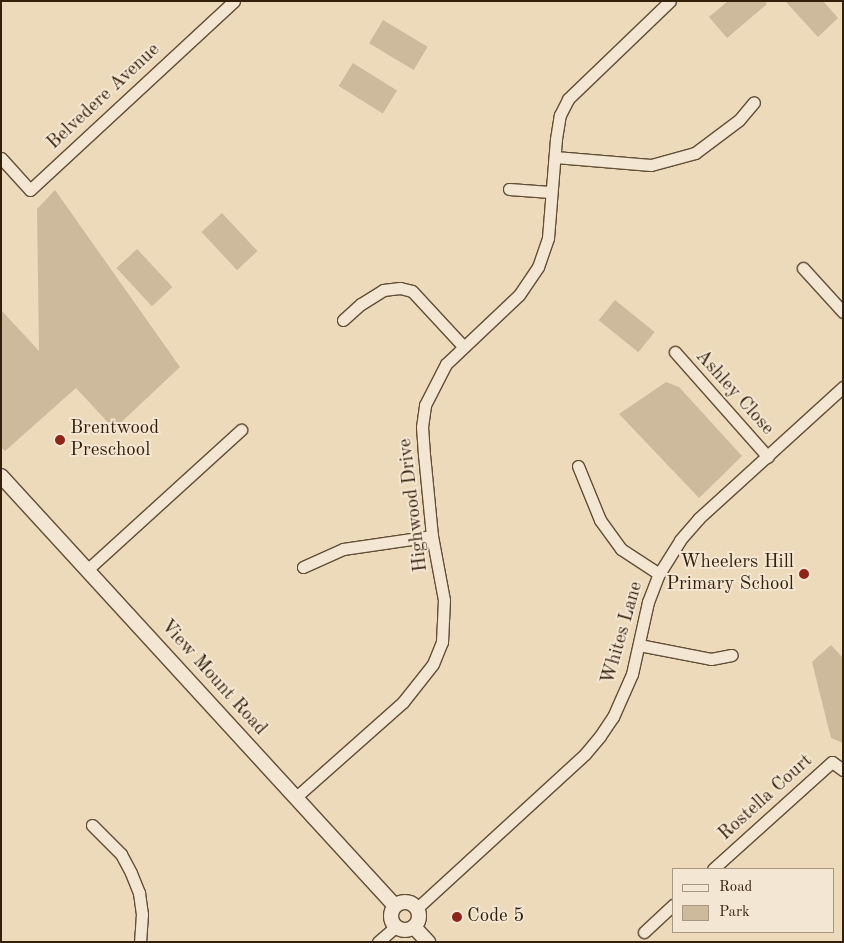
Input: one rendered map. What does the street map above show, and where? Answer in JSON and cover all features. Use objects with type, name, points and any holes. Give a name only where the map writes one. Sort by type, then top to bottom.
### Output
[{"type":"street","name":"Belvedere Avenue","points":[[1,158],[30,190],[234,1]]},
{"type":"street","name":"Highwood Drive","points":[[296,797],[403,702],[420,683],[432,664],[442,642],[444,600],[432,536],[423,436],[425,405],[446,364],[519,295],[538,267],[548,238],[550,192],[560,115],[568,99],[670,1]]},
{"type":"street","points":[[555,157],[651,165],[695,154],[739,120],[754,102]]},
{"type":"street","points":[[509,189],[550,192]]},
{"type":"street","points":[[803,268],[843,312]]},
{"type":"street","points":[[344,320],[361,304],[383,290],[400,288],[412,291],[463,346]]},
{"type":"street","name":"Ashley Close","points":[[675,352],[768,457]]},
{"type":"street","name":"Whites Lane","points":[[416,909],[590,748],[613,717],[622,698],[632,674],[648,602],[659,574],[680,540],[699,518],[843,387]]},
{"type":"street","points":[[88,569],[241,430]]},
{"type":"street","points":[[578,466],[600,520],[621,549],[659,574]]},
{"type":"street","name":"View Mount Road","points":[[1,476],[395,906]]},
{"type":"street","points":[[303,567],[343,549],[432,536]]},
{"type":"street","points":[[639,644],[711,659],[732,654]]},
{"type":"street","name":"Rostella Court","points":[[714,868],[832,762],[843,770]]},
{"type":"street","points":[[92,825],[121,854],[132,873],[139,893],[142,914],[140,942]]},
{"type":"street","points":[[407,902],[416,909],[418,919],[414,927],[406,930],[395,927],[391,916],[395,906],[407,902]]},
{"type":"street","points":[[644,932],[672,906]]},
{"type":"street","points":[[378,942],[395,927]]},
{"type":"street","points":[[414,927],[428,942]]},
{"type":"green space","points":[[728,1],[765,1],[767,4],[727,38],[709,17]]},
{"type":"green space","points":[[785,1],[823,1],[838,18],[818,37]]},
{"type":"green space","points":[[383,20],[428,47],[414,70],[369,43]]},
{"type":"green space","points":[[353,63],[397,91],[383,113],[339,86]]},
{"type":"green space","points":[[55,190],[180,367],[114,429],[76,388],[5,451],[1,447],[1,310],[39,351],[37,209]]},
{"type":"green space","points":[[222,213],[257,251],[237,270],[202,232]]},
{"type":"green space","points":[[137,249],[172,287],[152,306],[117,268]]},
{"type":"green space","points":[[615,300],[655,332],[638,352],[599,320]]},
{"type":"green space","points":[[666,382],[679,387],[742,456],[699,498],[619,414]]},
{"type":"green space","points":[[831,645],[843,658],[843,743],[831,738],[812,662]]},
{"type":"place","name":"Brentwood Preschool","points":[[60,440]]},
{"type":"place","name":"Wheelers Hill Primary School","points":[[804,574]]},
{"type":"place","name":"Code 5","points":[[457,917]]}]
